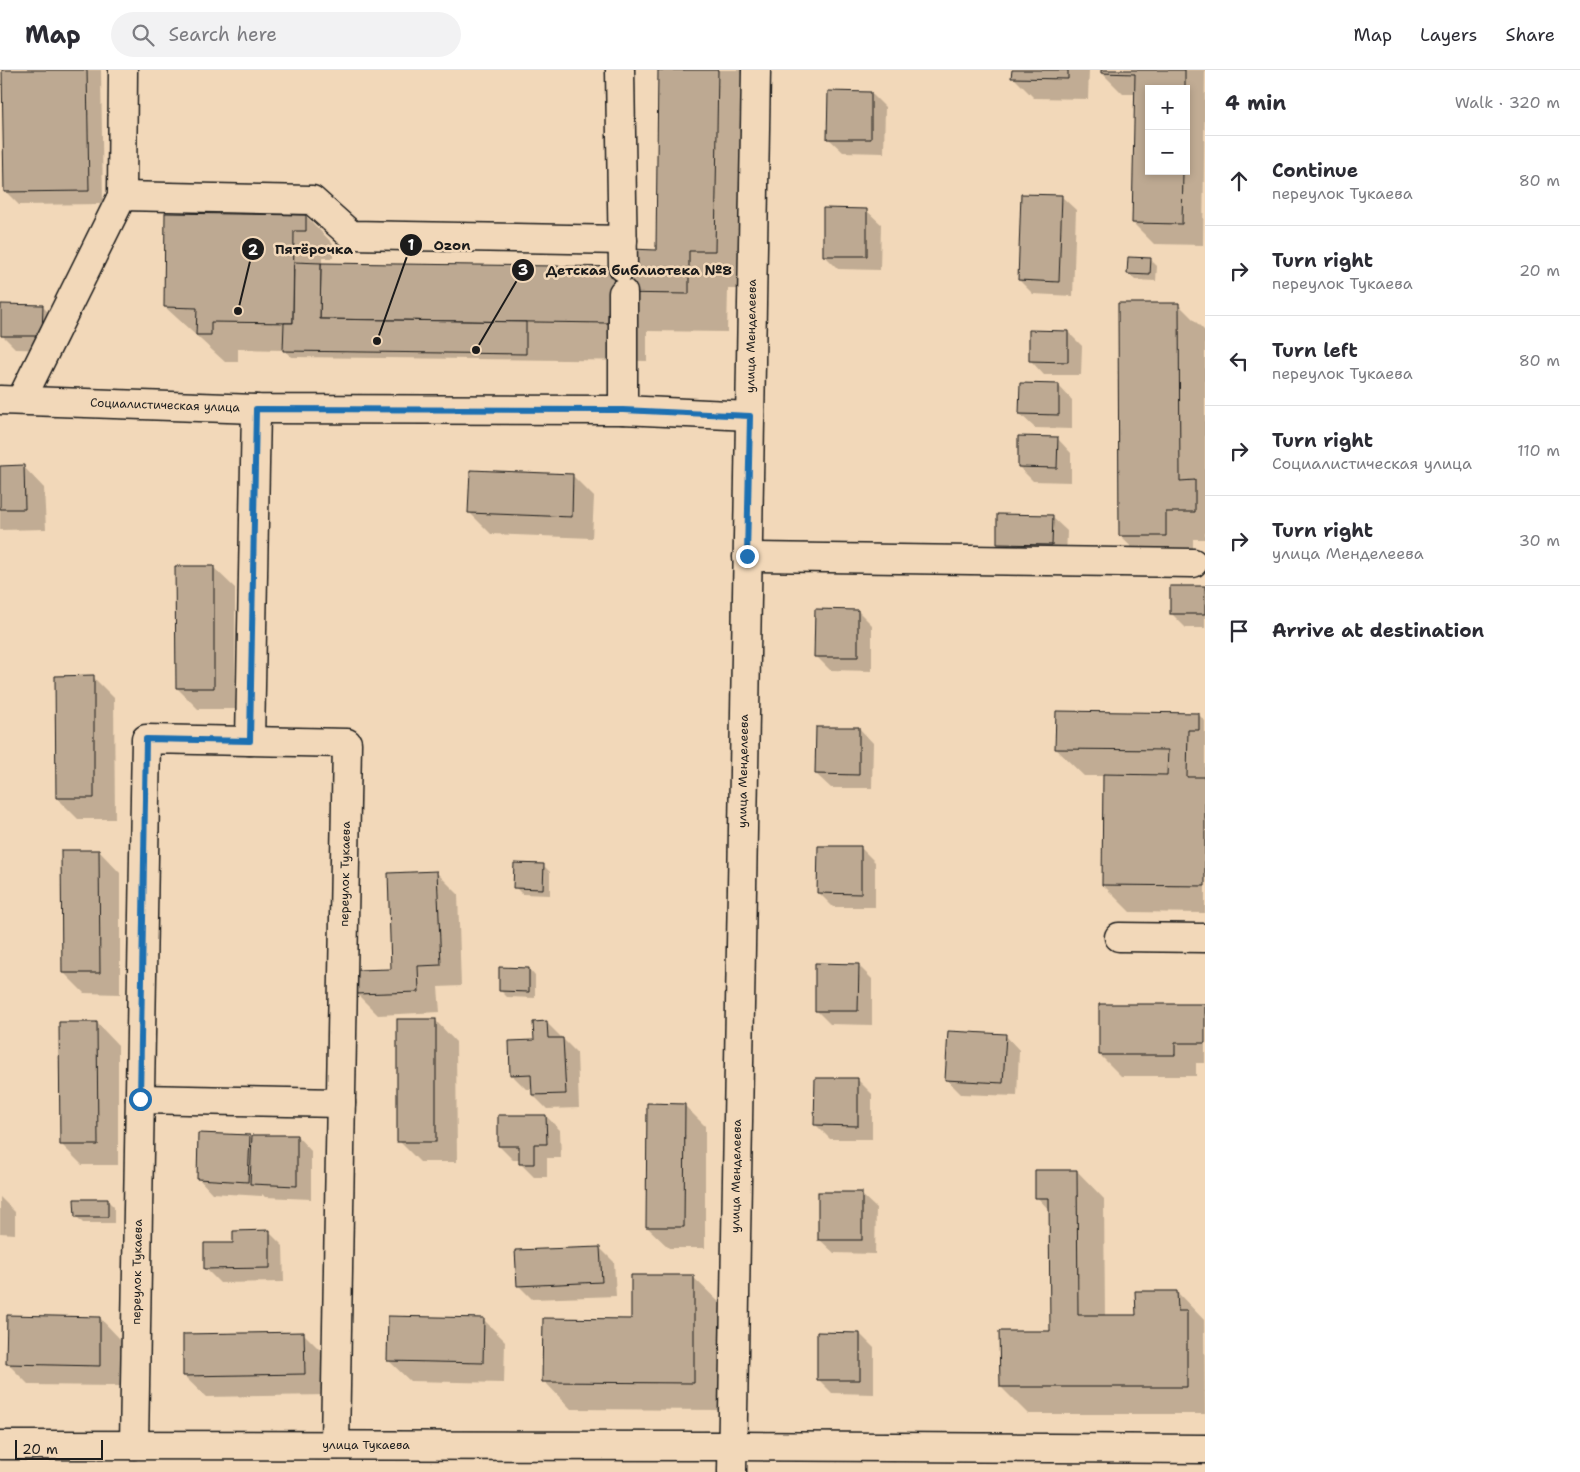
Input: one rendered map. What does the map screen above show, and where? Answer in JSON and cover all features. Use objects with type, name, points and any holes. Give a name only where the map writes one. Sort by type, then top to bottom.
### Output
[{"type":"street","points":[[10,400],[122,196],[123,70]]},
{"type":"street","points":[[620,70],[623,410]]},
{"type":"street","name":"улица Менделеева","points":[[732,1459],[756,70]]},
{"type":"street","points":[[122,196],[312,200],[351,235],[623,240]]},
{"type":"street","name":"Социалистическая улица","points":[[10,400],[256,409],[623,410],[750,416]]},
{"type":"street","points":[[250,741],[256,409]]},
{"type":"street","points":[[747,556],[1193,564]]},
{"type":"street","name":"переулок Тукаева","points":[[134,1445],[146,739],[347,742],[335,1446]]},
{"type":"street","points":[[1119,937],[1205,938]]},
{"type":"street","points":[[140,1099],[341,1103]]},
{"type":"street","name":"улица Тукаева","points":[[0,1445],[335,1446],[732,1459],[1205,1449]]},
{"type":"building","points":[[2,70],[87,70],[89,191],[4,192]]},
{"type":"building","points":[[658,70],[718,70],[715,251],[689,251],[689,294],[609,293],[608,323],[320,319],[321,263],[631,267],[631,249],[656,250]]},
{"type":"building","points":[[1012,70],[1068,70],[1068,79],[1011,78]]},
{"type":"building","points":[[1101,70],[1185,70],[1185,85],[1145,85],[1145,175],[1183,175],[1182,224],[1132,223],[1135,74],[1101,73]]},
{"type":"building","points":[[828,91],[871,92],[871,139],[827,139]]},
{"type":"building","points":[[1021,194],[1062,195],[1059,282],[1018,280]]},
{"type":"building","points":[[823,208],[867,209],[867,256],[823,256]]},
{"type":"building","points":[[165,213],[306,215],[306,231],[294,231],[293,323],[211,322],[211,335],[196,335],[197,308],[164,307]]},
{"type":"building","points":[[1128,257],[1151,258],[1150,275],[1127,274]]},
{"type":"building","points":[[294,262],[321,263],[320,319],[526,322],[526,354],[283,351],[284,323],[293,323]]},
{"type":"building","points":[[1118,303],[1179,303],[1180,481],[1195,480],[1195,512],[1166,512],[1166,536],[1119,536]]},
{"type":"building","points":[[1,304],[43,305],[42,336],[1,336]]},
{"type":"building","points":[[1029,330],[1068,331],[1068,362],[1029,361]]},
{"type":"building","points":[[1020,383],[1059,384],[1059,415],[1019,414]]},
{"type":"building","points":[[1018,436],[1058,437],[1057,468],[1018,467]]},
{"type":"building","points":[[24,465],[25,509],[0,509],[0,466]]},
{"type":"building","points":[[470,470],[573,474],[572,517],[468,513]]},
{"type":"building","points":[[997,514],[1053,515],[1052,545],[997,544]]},
{"type":"building","points":[[175,566],[214,566],[214,688],[176,688]]},
{"type":"building","points":[[1170,586],[1205,586],[1205,614],[1170,614]]},
{"type":"building","points":[[815,609],[858,610],[858,657],[814,657]]},
{"type":"building","points":[[94,675],[94,798],[56,798],[55,676]]},
{"type":"building","points":[[1056,711],[1199,713],[1199,730],[1188,730],[1187,777],[1205,777],[1205,886],[1102,885],[1103,774],[1167,775],[1168,750],[1055,749]]},
{"type":"building","points":[[816,727],[859,727],[859,775],[815,774]]},
{"type":"building","points":[[818,846],[861,846],[861,894],[817,893]]},
{"type":"building","points":[[61,850],[99,850],[100,973],[62,973]]},
{"type":"building","points":[[514,863],[544,864],[543,889],[513,888]]},
{"type":"building","points":[[437,871],[441,965],[418,966],[419,992],[355,994],[355,970],[391,969],[388,873]]},
{"type":"building","points":[[815,963],[859,964],[858,1011],[815,1011]]},
{"type":"building","points":[[499,967],[529,968],[529,992],[499,991]]},
{"type":"building","points":[[1099,1004],[1205,1004],[1205,1043],[1175,1043],[1175,1055],[1099,1055]]},
{"type":"building","points":[[397,1019],[436,1019],[436,1142],[397,1142]]},
{"type":"building","points":[[547,1021],[548,1038],[563,1038],[566,1094],[532,1095],[531,1074],[510,1075],[509,1041],[534,1040],[533,1022]]},
{"type":"building","points":[[59,1022],[97,1022],[98,1145],[60,1145]]},
{"type":"building","points":[[948,1031],[1006,1034],[1003,1083],[945,1080]]},
{"type":"building","points":[[815,1078],[858,1078],[858,1126],[814,1125]]},
{"type":"building","points":[[647,1103],[685,1104],[684,1227],[646,1227]]},
{"type":"building","points":[[498,1115],[546,1115],[547,1144],[534,1144],[534,1164],[519,1164],[519,1146],[498,1146]]},
{"type":"building","points":[[198,1133],[250,1135],[248,1182],[197,1179]]},
{"type":"building","points":[[252,1135],[297,1135],[297,1186],[250,1184]]},
{"type":"building","points":[[1035,1170],[1077,1170],[1078,1315],[1136,1315],[1135,1291],[1177,1291],[1178,1311],[1187,1311],[1187,1387],[1000,1387],[999,1331],[1050,1331],[1049,1198],[1035,1198]]},
{"type":"building","points":[[818,1192],[862,1192],[862,1240],[818,1240]]},
{"type":"building","points":[[74,1199],[108,1199],[108,1217],[75,1217]]},
{"type":"building","points":[[270,1230],[270,1268],[204,1269],[204,1243],[233,1243],[233,1231]]},
{"type":"building","points":[[600,1247],[602,1282],[517,1286],[515,1250]]},
{"type":"building","points":[[631,1275],[694,1275],[694,1383],[542,1382],[543,1318],[631,1319]]},
{"type":"building","points":[[7,1315],[100,1317],[100,1366],[6,1364]]},
{"type":"building","points":[[388,1316],[484,1318],[483,1363],[387,1361]]},
{"type":"building","points":[[304,1332],[305,1374],[183,1376],[183,1334]]},
{"type":"building","points":[[817,1332],[860,1333],[860,1380],[817,1380]]},
{"type":"place","name":"Пятёрочка","points":[[238,311]]},
{"type":"place","name":"Ozon","points":[[377,341]]},
{"type":"place","name":"Детская библиотека №8","points":[[476,350]]},
{"type":"route","points":[[140,1099],[146,739],[250,741],[256,409],[623,410],[750,416],[747,556]]}]
